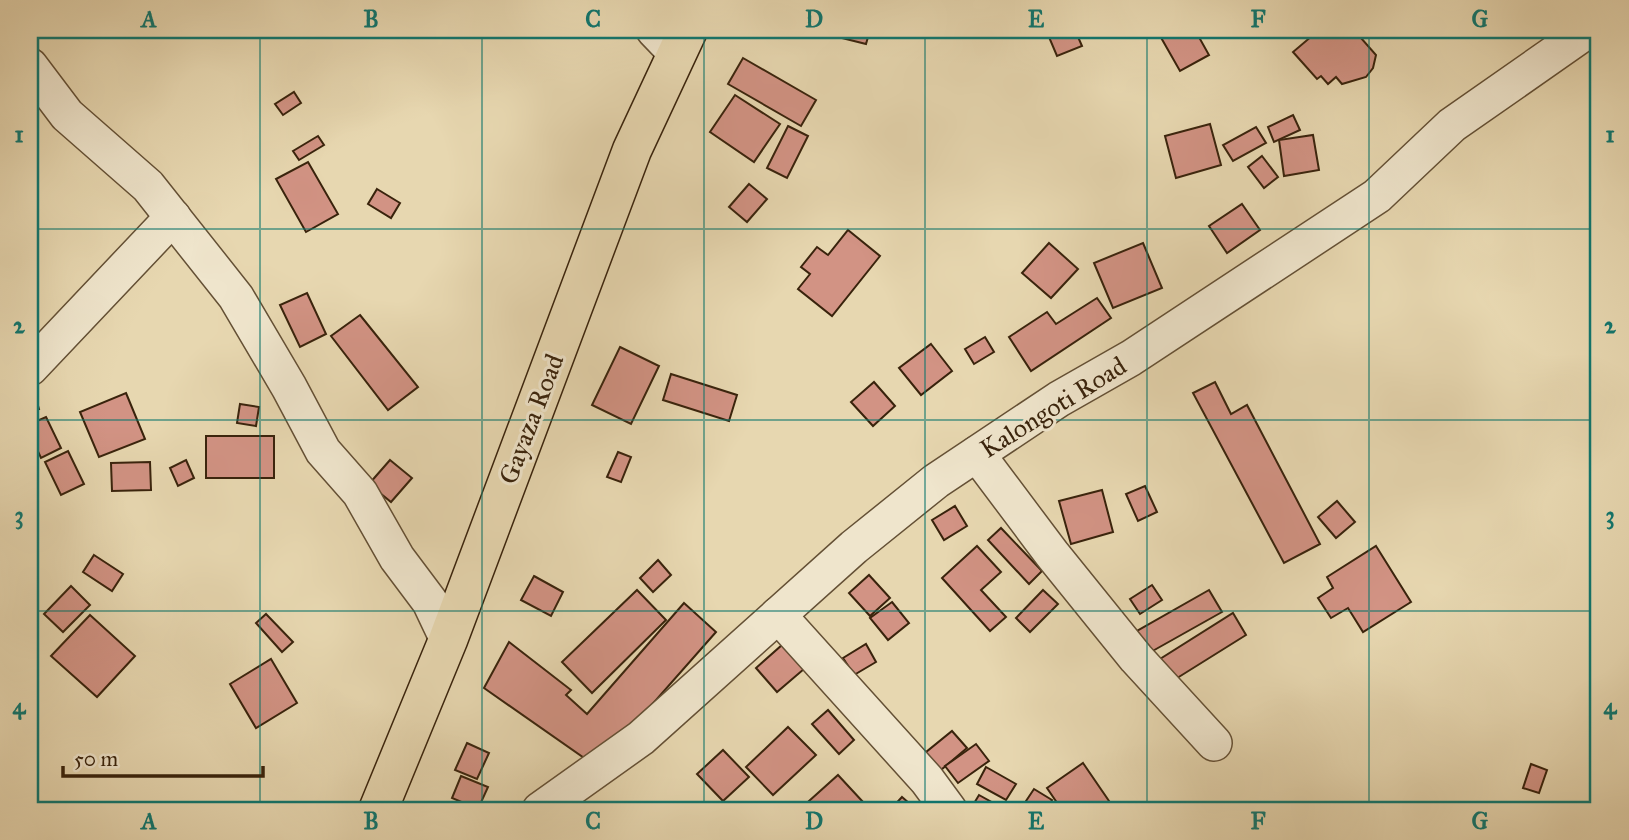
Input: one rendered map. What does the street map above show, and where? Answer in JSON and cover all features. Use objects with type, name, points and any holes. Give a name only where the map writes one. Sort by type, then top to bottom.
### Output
[{"type":"main road","name":"Gayaza Road","points":[[378,810],[448,640],[673,38]]},
{"type":"street","name":"Kalongoti Road","points":[[540,810],[641,738],[854,547],[936,481],[1059,399],[1131,359],[1377,197],[1452,125],[1588,30]]},
{"type":"street","points":[[30,66],[67,115],[148,186],[236,296],[323,451],[360,494],[397,558],[430,601],[448,640]]},
{"type":"street","points":[[30,368],[173,217]]},
{"type":"street","points":[[977,454],[1052,554],[1136,658],[1214,743]]},
{"type":"street","points":[[778,615],[927,780],[949,810]]},
{"type":"building","points":[[836,30],[870,30],[866,44],[834,36]]},
{"type":"building","points":[[1046,30],[1075,30],[1082,46],[1057,56]]},
{"type":"building","points":[[1166,30],[1195,30],[1209,55],[1180,71],[1159,34]]},
{"type":"building","points":[[1319,30],[1354,30],[1376,55],[1373,68],[1366,77],[1342,84],[1336,77],[1328,84],[1321,76],[1317,79],[1293,52]]},
{"type":"building","points":[[743,58],[816,100],[801,126],[728,84]]},
{"type":"building","points":[[294,92],[301,103],[283,115],[275,104]]},
{"type":"building","points":[[735,95],[780,124],[754,162],[710,132]]},
{"type":"building","points":[[1293,115],[1300,130],[1274,142],[1268,127]]},
{"type":"building","points":[[1210,124],[1221,165],[1176,178],[1165,136]]},
{"type":"building","points":[[788,126],[808,136],[787,178],[767,168]]},
{"type":"building","points":[[1256,127],[1266,143],[1233,161],[1223,145]]},
{"type":"building","points":[[1313,135],[1319,170],[1284,176],[1279,140]]},
{"type":"building","points":[[318,136],[324,145],[299,160],[293,151]]},
{"type":"building","points":[[1262,156],[1278,177],[1264,188],[1248,167]]},
{"type":"building","points":[[308,162],[338,214],[306,232],[276,179]]},
{"type":"building","points":[[749,184],[767,199],[747,222],[729,207]]},
{"type":"building","points":[[377,189],[400,203],[391,218],[368,204]]},
{"type":"building","points":[[1242,204],[1260,230],[1227,253],[1209,226]]},
{"type":"building","points":[[848,230],[880,256],[832,316],[798,289],[810,274],[801,267],[817,247],[828,255]]},
{"type":"building","points":[[1049,243],[1078,269],[1051,298],[1022,273]]},
{"type":"building","points":[[1143,243],[1162,288],[1113,308],[1094,263]]},
{"type":"building","points":[[307,293],[326,334],[300,347],[280,305]]},
{"type":"building","points":[[1097,298],[1111,318],[1031,371],[1009,337],[1047,312],[1056,324]]},
{"type":"building","points":[[360,315],[418,387],[388,410],[331,336]]},
{"type":"building","points":[[985,337],[994,352],[974,364],[965,349]]},
{"type":"building","points":[[931,344],[952,371],[921,395],[899,368]]},
{"type":"building","points":[[620,347],[659,366],[631,424],[592,405]]},
{"type":"building","points":[[671,374],[737,395],[729,421],[663,400]]},
{"type":"building","points":[[874,382],[895,406],[873,426],[851,402]]},
{"type":"building","points":[[1215,382],[1231,414],[1247,405],[1320,544],[1284,563],[1193,393]]},
{"type":"building","points":[[33,388],[39,409],[30,412],[30,389]]},
{"type":"building","points":[[126,393],[145,439],[99,457],[80,412]]},
{"type":"building","points":[[240,404],[259,407],[256,426],[237,423]]},
{"type":"building","points":[[46,417],[61,448],[41,458],[30,434],[30,424]]},
{"type":"building","points":[[206,436],[274,436],[274,478],[206,478]]},
{"type":"building","points":[[68,451],[84,484],[61,495],[45,462]]},
{"type":"building","points":[[618,452],[631,457],[621,482],[607,477]]},
{"type":"building","points":[[186,460],[194,478],[178,486],[170,468]]},
{"type":"building","points":[[390,460],[412,478],[391,502],[369,484]]},
{"type":"building","points":[[150,462],[151,490],[112,491],[111,463]]},
{"type":"building","points":[[1145,486],[1157,512],[1138,521],[1126,494]]},
{"type":"building","points":[[1102,490],[1113,532],[1071,544],[1059,501]]},
{"type":"building","points":[[1337,501],[1355,522],[1336,538],[1318,517]]},
{"type":"building","points":[[955,506],[967,526],[944,540],[932,520]]},
{"type":"building","points":[[1001,528],[1042,571],[1029,584],[988,540]]},
{"type":"building","points":[[977,546],[1001,572],[981,590],[1006,617],[990,631],[942,578]]},
{"type":"building","points":[[1376,546],[1411,602],[1363,632],[1348,608],[1331,618],[1318,598],[1333,588],[1327,577]]},
{"type":"building","points":[[94,555],[123,574],[112,591],[83,572]]},
{"type":"building","points":[[658,560],[671,575],[653,592],[640,578]]},
{"type":"building","points":[[869,575],[890,598],[870,616],[849,593]]},
{"type":"building","points":[[534,576],[563,592],[551,616],[521,600]]},
{"type":"building","points":[[1152,585],[1162,600],[1140,614],[1130,599]]},
{"type":"building","points":[[71,586],[90,605],[63,632],[44,614]]},
{"type":"building","points":[[637,590],[666,620],[592,693],[562,662]]},
{"type":"building","points":[[1043,590],[1058,604],[1030,632],[1016,618]]},
{"type":"building","points":[[1209,590],[1222,612],[1149,653],[1137,631]]},
{"type":"building","points":[[892,602],[909,623],[888,640],[870,618]]},
{"type":"building","points":[[684,603],[716,632],[597,767],[484,688],[509,642],[571,690],[566,695],[587,714]]},
{"type":"building","points":[[1233,613],[1246,635],[1174,680],[1160,659]]},
{"type":"building","points":[[266,614],[293,642],[282,652],[256,623]]},
{"type":"building","points":[[90,615],[135,656],[97,697],[51,656]]},
{"type":"building","points":[[866,644],[876,662],[854,675],[843,658]]},
{"type":"building","points":[[782,645],[804,669],[777,692],[756,668]]},
{"type":"building","points":[[271,659],[297,703],[256,728],[230,684]]},
{"type":"building","points":[[828,710],[854,740],[839,754],[812,724]]},
{"type":"building","points":[[788,727],[816,755],[773,795],[746,767]]},
{"type":"building","points":[[952,731],[967,748],[935,775],[920,757]]},
{"type":"building","points":[[467,743],[489,753],[477,779],[455,770]]},
{"type":"building","points":[[976,744],[989,761],[958,783],[945,766]]},
{"type":"building","points":[[723,750],[749,777],[723,801],[697,774]]},
{"type":"building","points":[[1083,763],[1109,801],[1096,810],[1062,810],[1047,788]]},
{"type":"building","points":[[1531,764],[1547,770],[1539,793],[1523,788]]},
{"type":"building","points":[[986,767],[1016,784],[1006,800],[977,784]]},
{"type":"building","points":[[838,775],[863,802],[853,810],[799,810]]},
{"type":"building","points":[[461,776],[488,787],[478,809],[452,798]]},
{"type":"building","points":[[1034,789],[1052,800],[1046,810],[1020,810]]},
{"type":"building","points":[[979,795],[995,804],[992,810],[970,810]]},
{"type":"building","points":[[902,797],[917,810],[890,810]]}]
